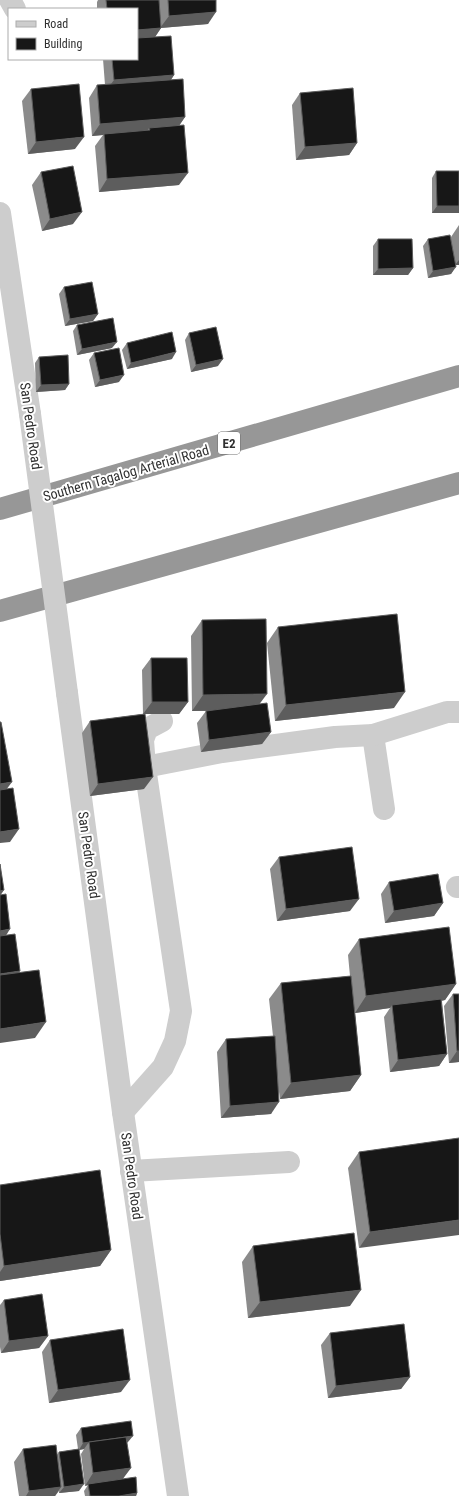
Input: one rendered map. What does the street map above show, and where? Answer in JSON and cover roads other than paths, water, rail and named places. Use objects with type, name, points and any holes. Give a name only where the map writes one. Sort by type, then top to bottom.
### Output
[{"type":"highway","name":"Southern Tagalog Arterial Road","points":[[0,509],[459,376]]},
{"type":"highway","points":[[0,611],[459,483]]},
{"type":"street","name":"San Pedro Road","points":[[0,213],[30,414],[123,1112],[178,1496]]},
{"type":"street","points":[[145,767],[222,752],[335,737],[373,735],[447,712],[459,712]]},
{"type":"street","points":[[123,1112],[163,1067],[175,1041],[182,1011],[145,767],[143,740],[147,729],[162,721]]},
{"type":"street","points":[[373,735],[384,809]]},
{"type":"street","points":[[132,1171],[289,1162]]}]
